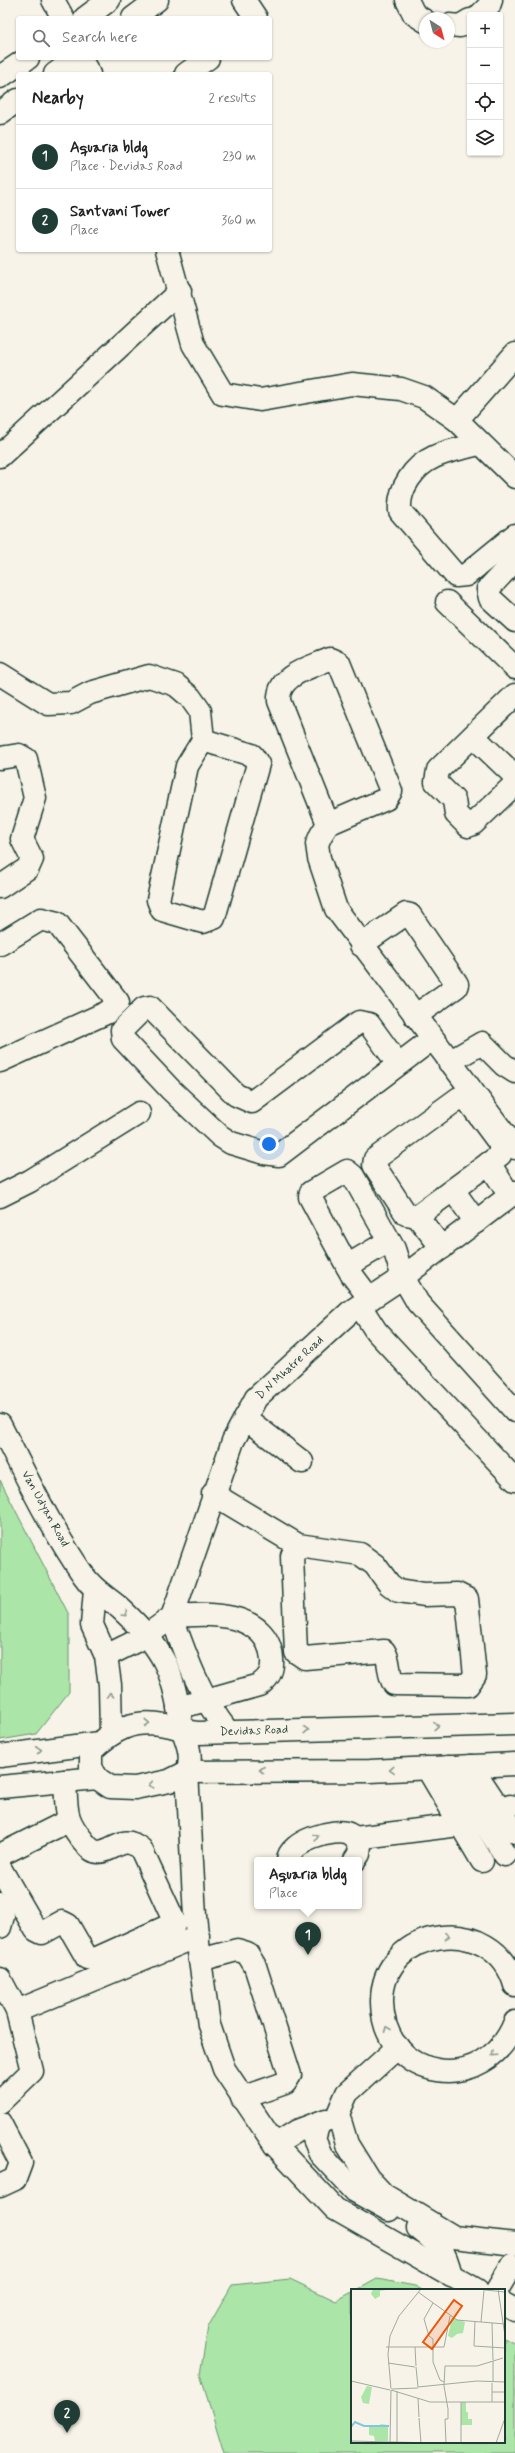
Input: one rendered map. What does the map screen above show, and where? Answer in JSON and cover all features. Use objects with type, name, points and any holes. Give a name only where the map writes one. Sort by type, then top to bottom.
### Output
[{"type":"street","points":[[52,0],[62,16]]},
{"type":"street","points":[[88,16],[109,0]]},
{"type":"street","points":[[136,16],[158,0]]},
{"type":"street","points":[[244,0],[255,16]]},
{"type":"street","points":[[407,0],[414,14],[419,17]]},
{"type":"street","points":[[483,12],[489,6],[491,0]]},
{"type":"street","points":[[455,26],[460,26],[467,22]]},
{"type":"street","points":[[0,77],[25,60]]},
{"type":"street","points":[[58,72],[75,60]]},
{"type":"street","points":[[79,60],[88,72]]},
{"type":"street","points":[[189,72],[205,60]]},
{"type":"street","points":[[0,113],[16,101]]},
{"type":"street","points":[[169,252],[193,344],[223,394],[260,400],[352,384],[394,389],[424,397],[457,420],[479,444],[515,477]]},
{"type":"street","points":[[0,456],[180,291]]},
{"type":"street","points":[[457,420],[515,354]]},
{"type":"street","points":[[479,444],[433,457],[419,469],[404,487],[399,499],[400,511],[456,576],[466,575],[515,535]]},
{"type":"street","points":[[515,560],[488,589],[490,598],[515,621]]},
{"type":"street","points":[[447,602],[515,668]]},
{"type":"street","points":[[328,824],[280,702],[279,691],[286,679],[330,659],[339,663],[391,791],[386,799],[328,824],[317,844],[319,858],[336,909],[367,941],[419,1013],[432,1039],[515,1148]]},
{"type":"street","points":[[0,674],[48,704],[71,703],[90,693],[149,676],[176,685],[190,697],[200,711],[203,740],[187,766],[158,900],[162,910],[203,922],[214,918],[258,764],[252,755],[203,740]]},
{"type":"street","points":[[515,695],[438,770],[436,782],[454,800],[456,814],[468,826],[473,824],[515,784]]},
{"type":"street","points":[[473,736],[515,776]]},
{"type":"street","points":[[0,758],[19,754],[26,759],[35,798],[22,840],[32,859],[28,868],[0,887]]},
{"type":"street","points":[[367,941],[406,914],[410,915],[457,984],[456,987],[419,1013]]},
{"type":"street","points":[[0,944],[41,919],[57,923],[118,1002],[108,1012],[0,1061]]},
{"type":"street","points":[[398,1064],[369,1024],[359,1022],[252,1102],[236,1095],[150,1007],[144,1008],[122,1030],[123,1039],[171,1090],[220,1136],[231,1143],[264,1153],[279,1155],[432,1039]]},
{"type":"street","points":[[449,1062],[482,1043],[504,1065],[515,1072]]},
{"type":"street","points":[[417,1216],[500,1155],[500,1144],[466,1098],[459,1098],[375,1159],[374,1165],[406,1214],[417,1216],[442,1248]]},
{"type":"street","points":[[0,1196],[30,1181],[139,1113]]},
{"type":"street","points":[[488,1163],[513,1194]]},
{"type":"street","points":[[515,1411],[418,1303],[403,1277],[389,1241],[354,1176],[347,1171],[311,1192],[310,1197],[347,1266],[365,1303],[376,1331],[515,1480]]},
{"type":"street","points":[[453,1190],[476,1222]]},
{"type":"street","name":"D N Mhatre Road","points":[[172,1617],[213,1494],[233,1441],[256,1398],[365,1303],[403,1277],[513,1194]]},
{"type":"street","points":[[347,1266],[389,1241]]},
{"type":"street","points":[[245,1418],[302,1462]]},
{"type":"street","name":"Van Udyan Road","points":[[0,1425],[48,1519],[95,1590],[121,1610],[146,1636],[164,1660],[171,1678],[183,1731]]},
{"type":"street","points":[[213,1494],[298,1545],[360,1554],[375,1565],[389,1584],[398,1590],[424,1595],[457,1594],[467,1599],[475,1675],[468,1685],[394,1684],[390,1679],[387,1656],[384,1651],[305,1658],[296,1652],[292,1556],[298,1545]]},
{"type":"street","points":[[95,1590],[92,1625],[106,1656],[110,1685],[105,1739],[92,1751],[91,1767],[97,1778],[110,1787],[135,1788],[169,1781],[187,1772],[370,1771],[515,1764]]},
{"type":"street","points":[[106,1656],[146,1636],[172,1617],[192,1614],[231,1616],[260,1631],[271,1647],[272,1668],[268,1679],[259,1685],[178,1708]]},
{"type":"street","points":[[172,1617],[189,1666],[206,1700],[228,1732]]},
{"type":"street","name":"Devidas Road","points":[[0,1756],[105,1739],[122,1727],[143,1723],[166,1725],[183,1731],[228,1732],[515,1724]]},
{"type":"street","points":[[183,1731],[189,1747],[191,1763],[187,1772],[189,1925]]},
{"type":"street","points":[[477,1766],[502,1813],[515,1832]]},
{"type":"street","points":[[437,1768],[502,1813]]},
{"type":"street","points":[[437,1768],[461,1826],[482,1861]]},
{"type":"street","points":[[0,1787],[97,1778]]},
{"type":"street","points":[[65,1782],[68,1821],[90,1849],[98,1852],[126,1842],[135,1844],[141,1849],[189,1925],[200,1960],[209,2025],[224,2069],[242,2098],[284,2140],[335,2209],[475,2289]]},
{"type":"street","points":[[355,1838],[461,1826],[502,1813]]},
{"type":"street","points":[[502,1813],[505,1855]]},
{"type":"street","points":[[0,1855],[68,1821]]},
{"type":"street","points":[[288,1857],[294,1848],[304,1841],[338,1832],[348,1833],[355,1838],[360,1845],[359,1854],[357,1857]]},
{"type":"street","points":[[0,1868],[36,1930],[42,1933],[62,1922],[68,1924],[86,1958],[95,1959],[189,1925]]},
{"type":"street","points":[[0,1902],[3,1916],[0,1927]]},
{"type":"street","points":[[17,2011],[189,1925]]},
{"type":"street","points":[[515,1985],[507,1966],[498,1955],[474,1940],[446,1936],[418,1943],[396,1962],[384,1987],[382,2015],[386,2028],[398,2047],[412,2061],[425,2067],[445,2071],[466,2070],[492,2057],[510,2035],[515,2022]]},
{"type":"street","points":[[200,1960],[237,1950],[247,1953],[256,1966],[290,2075],[285,2083],[242,2098]]},
{"type":"street","points":[[0,1979],[17,2011],[32,2071],[0,2102]]},
{"type":"street","points":[[398,2047],[347,2093],[338,2114],[347,2144],[368,2178],[384,2195],[454,2238],[515,2244]]},
{"type":"street","points":[[0,2123],[21,2163],[16,2179],[0,2186]]},
{"type":"street","points":[[284,2140],[320,2127],[321,2155],[355,2191],[416,2226],[437,2242],[446,2255],[451,2276]]},
{"type":"street","points":[[498,2289],[512,2266]]},
{"type":"street","points":[[505,2305],[515,2310]]},
{"type":"green space","points":[[0,1480],[69,1615],[69,1692],[36,1734],[0,1740]]},
{"type":"green space","points":[[290,2279],[336,2301],[351,2293],[351,2443],[505,2443],[505,2339],[515,2344],[515,2453],[224,2453],[200,2374],[208,2327],[232,2285]]},
{"type":"green space","points":[[377,2279],[415,2286],[420,2289],[359,2289]]},
{"type":"place","name":"Aquaria bldg","points":[[308,1955]]},
{"type":"place","name":"Santvani Tower","points":[[67,2433]]}]
